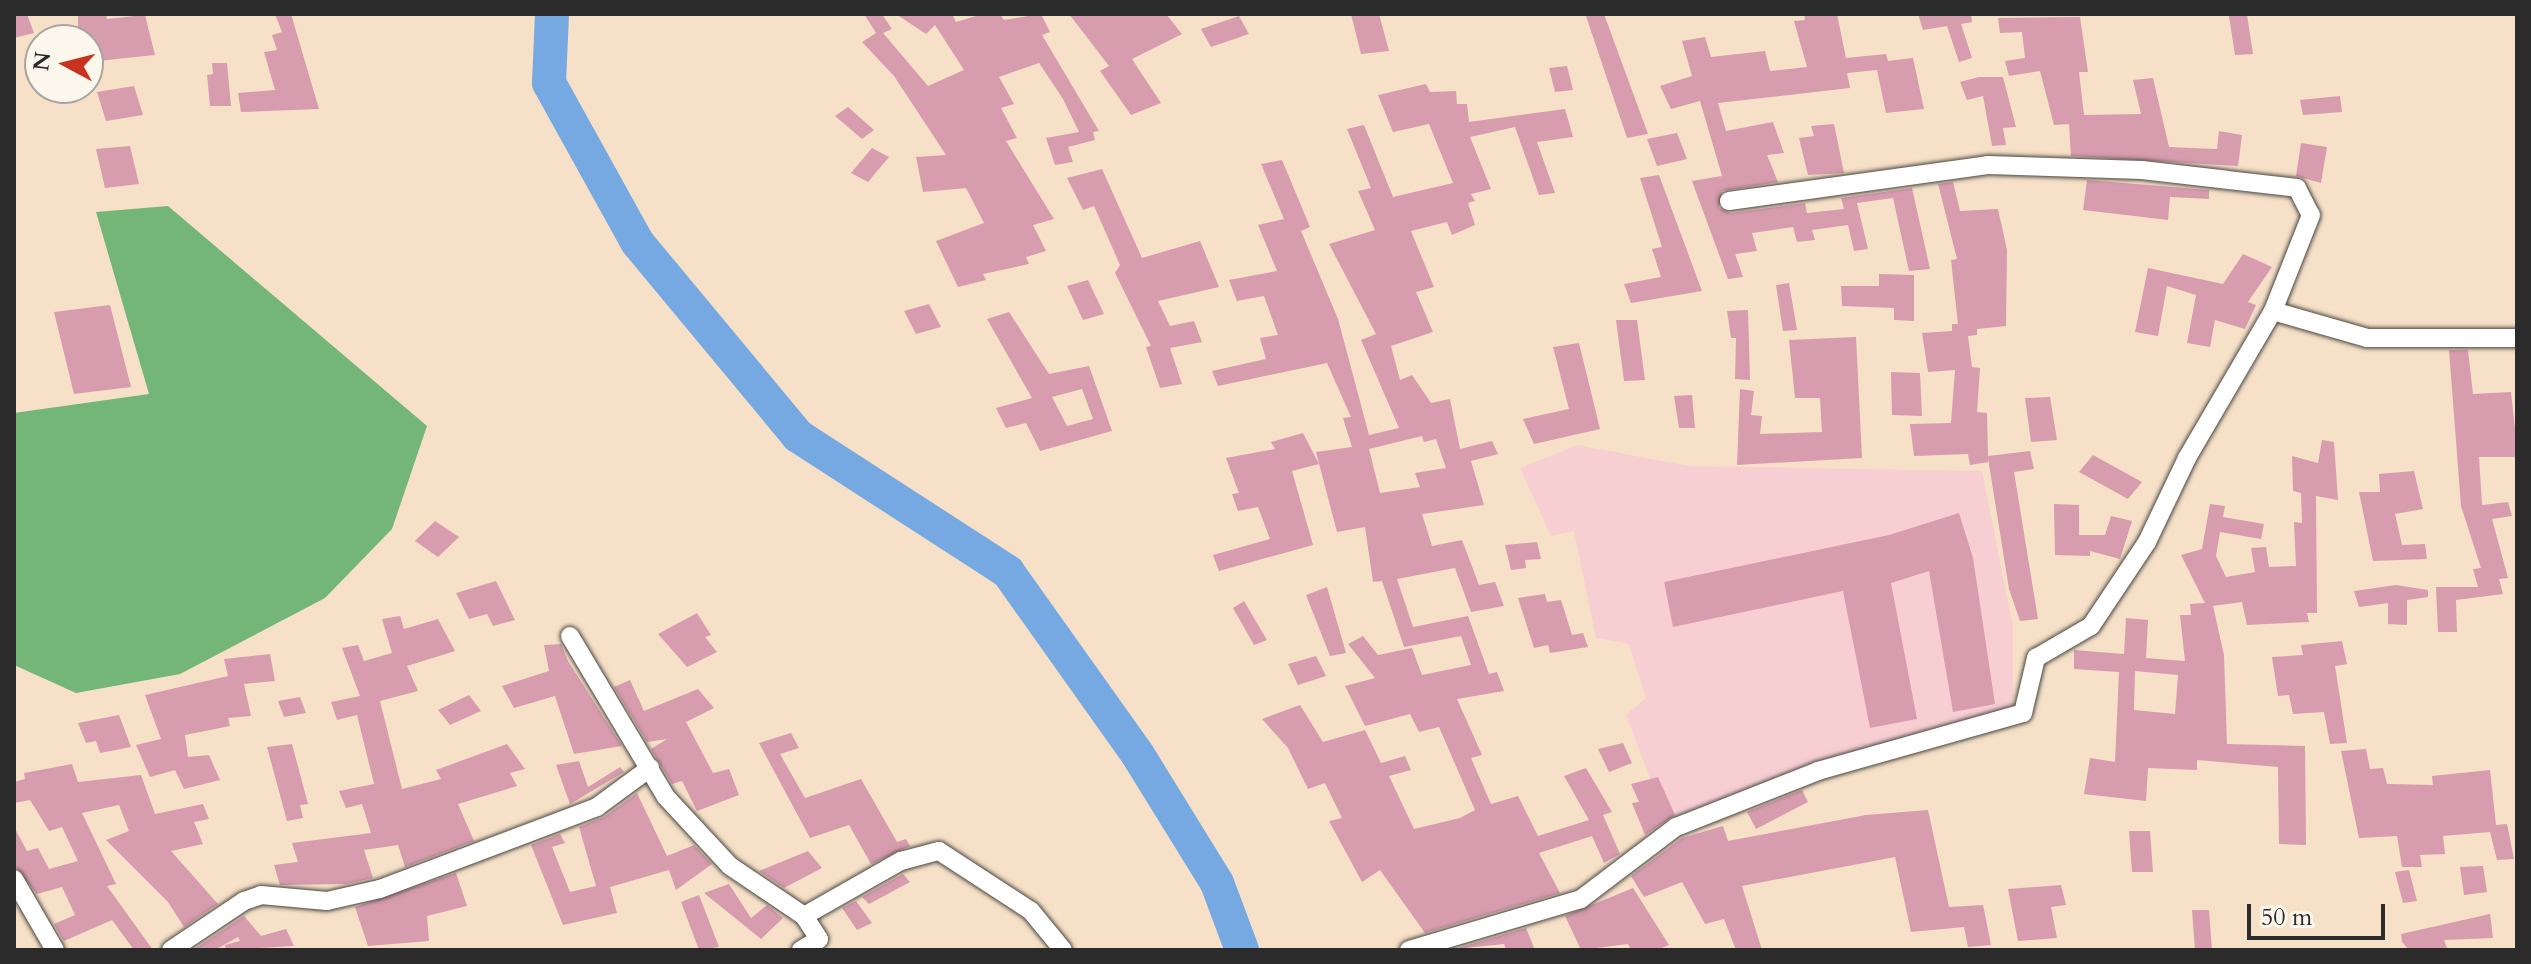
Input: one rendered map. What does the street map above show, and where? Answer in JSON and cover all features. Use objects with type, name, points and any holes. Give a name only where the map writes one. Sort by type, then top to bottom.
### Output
[{"type":"street","points":[[1409,950],[1581,899],[1676,827],[1818,771],[2023,713],[2036,658],[2091,626],[2147,542],[2187,458],[2273,311],[2311,215],[2297,188],[2142,170],[1988,165],[1729,201]]},
{"type":"street","points":[[2273,311],[2367,338],[2517,338]]},
{"type":"street","points":[[570,636],[666,797],[730,866],[804,916],[819,939],[801,950]]},
{"type":"street","points":[[171,950],[244,901],[261,895],[327,901],[380,889],[597,807],[650,768]]},
{"type":"street","points":[[804,916],[901,861],[939,851],[1031,911],[1063,950]]},
{"type":"street","points":[[14,879],[55,950]]},
{"type":"shaded area","points":[[1578,445],[1688,466],[1982,471],[2013,627],[2013,711],[1919,734],[1666,820],[1626,715],[1646,698],[1629,644],[1596,638],[1574,531],[1551,536],[1520,468]]},
{"type":"green space","points":[[168,206],[427,426],[392,529],[325,598],[180,674],[76,693],[14,665],[14,413],[149,394],[96,212]]},
{"type":"building","points":[[14,14],[27,14],[31,24],[24,24],[24,36],[14,38]]},
{"type":"building","points":[[78,14],[106,14],[107,19],[145,15],[155,55],[104,60],[104,24],[78,24]]},
{"type":"building","points":[[275,14],[291,14],[319,109],[241,112],[238,93],[275,90],[264,52],[277,50],[272,35],[282,32]]},
{"type":"building","points":[[864,14],[882,14],[892,29],[883,33],[928,86],[964,70],[935,25],[926,34],[896,14],[952,14],[956,22],[983,14],[1000,14],[1004,20],[1041,14],[1050,32],[1042,35],[1099,131],[1093,132],[1095,140],[1068,147],[1073,162],[1055,165],[1046,138],[1079,132],[1063,99],[1039,63],[999,77],[1014,104],[1001,108],[1017,138],[1006,141],[1054,219],[1033,225],[1046,251],[1026,257],[1029,264],[983,274],[986,280],[958,287],[936,241],[984,223],[966,188],[923,192],[916,157],[946,155],[894,76],[862,42],[876,33]]},
{"type":"building","points":[[1069,14],[1166,14],[1182,34],[1132,59],[1161,103],[1131,115],[1100,71],[1109,66]]},
{"type":"building","points":[[1351,14],[1379,14],[1389,51],[1361,54]]},
{"type":"building","points":[[1604,14],[1648,134],[1627,138],[1586,16]]},
{"type":"building","points":[[1804,14],[1837,14],[1846,58],[1886,54],[1888,61],[1913,58],[1924,109],[1886,113],[1877,70],[1847,73],[1850,88],[1718,103],[1726,131],[1773,122],[1784,153],[1767,155],[1778,182],[1722,191],[1719,208],[1731,213],[1805,203],[1807,213],[1844,209],[1841,198],[1912,188],[1930,269],[1909,271],[1893,198],[1857,203],[1868,249],[1854,251],[1848,225],[1812,230],[1815,240],[1797,242],[1793,227],[1752,233],[1757,251],[1735,254],[1743,277],[1728,279],[1692,181],[1722,176],[1700,101],[1671,109],[1660,86],[1692,76],[1682,41],[1705,37],[1711,57],[1765,51],[1770,71],[1807,67],[1794,21],[1805,20]]},
{"type":"building","points":[[1918,14],[1971,14],[1972,22],[1961,24],[1972,58],[1959,62],[1947,26],[1923,30]]},
{"type":"building","points":[[2247,15],[2253,54],[2235,55],[2229,16]]},
{"type":"building","points":[[1239,16],[1249,34],[1211,47],[1201,29]]},
{"type":"building","points":[[2080,17],[2088,72],[2079,72],[2084,115],[2141,114],[2133,80],[2153,78],[2169,147],[2217,149],[2219,131],[2242,135],[2238,166],[2071,156],[2069,124],[2054,125],[2040,71],[2009,76],[2005,61],[2025,58],[2022,32],[2000,33],[1998,18]]},
{"type":"building","points":[[212,63],[227,63],[231,106],[210,106],[207,75],[213,74]]},
{"type":"building","points":[[1567,66],[1573,90],[1555,92],[1549,68]]},
{"type":"building","points":[[1979,77],[2003,77],[2016,127],[2003,128],[2006,145],[1992,146],[1983,96],[1967,100],[1960,82]]},
{"type":"building","points":[[1426,84],[1430,92],[1456,91],[1457,104],[1467,104],[1469,122],[1565,109],[1573,137],[1537,142],[1555,193],[1539,195],[1515,127],[1470,137],[1491,189],[1471,194],[1475,201],[1468,203],[1475,225],[1452,235],[1447,222],[1411,231],[1434,287],[1416,292],[1433,332],[1391,346],[1400,380],[1412,375],[1431,403],[1450,399],[1460,449],[1492,441],[1498,454],[1471,461],[1484,505],[1422,514],[1432,546],[1462,540],[1479,585],[1495,582],[1504,606],[1471,612],[1455,568],[1397,579],[1413,627],[1468,616],[1489,674],[1497,672],[1504,691],[1457,699],[1482,755],[1471,758],[1491,804],[1518,796],[1538,836],[1589,820],[1564,776],[1586,768],[1612,812],[1603,815],[1620,854],[1604,863],[1592,836],[1539,853],[1560,893],[1425,933],[1380,870],[1362,882],[1329,821],[1342,818],[1325,783],[1308,789],[1288,748],[1262,719],[1300,705],[1323,742],[1365,730],[1381,763],[1405,756],[1411,770],[1389,776],[1414,829],[1460,818],[1475,810],[1439,727],[1419,732],[1410,714],[1365,726],[1345,686],[1375,678],[1348,644],[1363,636],[1378,655],[1412,648],[1422,675],[1471,665],[1461,636],[1404,647],[1382,581],[1373,582],[1365,527],[1337,532],[1316,452],[1352,447],[1343,418],[1351,417],[1327,363],[1218,386],[1212,371],[1266,359],[1260,338],[1278,335],[1264,296],[1237,301],[1229,280],[1277,271],[1258,225],[1284,219],[1261,164],[1282,160],[1310,227],[1301,231],[1338,319],[1369,435],[1399,428],[1361,340],[1376,334],[1329,244],[1375,230],[1358,191],[1371,188],[1347,129],[1364,125],[1393,197],[1453,183],[1429,124],[1393,132],[1378,95]],"holes":[[[1422,436],[1424,442],[1436,439],[1446,468],[1415,473],[1420,487],[1380,493],[1369,449]]]},
{"type":"building","points":[[134,86],[143,115],[106,121],[101,104],[104,104],[104,91]]},
{"type":"building","points":[[2340,96],[2342,112],[2303,115],[2300,100]]},
{"type":"building","points":[[848,107],[874,130],[862,139],[835,116]]},
{"type":"building","points":[[1834,124],[1844,173],[1808,175],[1799,138],[1814,136],[1811,126]]},
{"type":"building","points":[[1677,133],[1687,159],[1657,166],[1647,139]]},
{"type":"building","points":[[2301,143],[2327,147],[2321,183],[2296,176]]},
{"type":"building","points":[[130,146],[139,184],[105,188],[96,149]]},
{"type":"building","points":[[872,148],[889,157],[868,182],[851,173]]},
{"type":"building","points":[[1102,169],[1142,258],[1200,241],[1219,287],[1158,301],[1170,326],[1194,321],[1202,342],[1170,348],[1182,384],[1160,388],[1146,347],[1151,346],[1115,273],[1120,265],[1094,206],[1083,210],[1067,178]]},
{"type":"building","points":[[1659,175],[1702,291],[1631,303],[1624,284],[1661,277],[1652,249],[1662,247],[1640,178]]},
{"type":"building","points":[[2087,180],[2209,190],[2209,199],[2170,197],[2168,220],[2083,210]]},
{"type":"building","points":[[1953,182],[1960,211],[1998,209],[2007,250],[2006,326],[1977,329],[1977,335],[1968,336],[1972,367],[1980,368],[1977,412],[1987,413],[1988,456],[2030,451],[2034,469],[2014,472],[2038,619],[2020,621],[2009,589],[1988,458],[1988,462],[1970,465],[1968,454],[1914,456],[1910,424],[1951,423],[1955,370],[1928,372],[1922,333],[1952,331],[1952,324],[1958,324],[1951,260],[1957,259],[1938,184]]},
{"type":"building","points":[[2243,254],[2272,267],[2248,302],[2256,305],[2245,329],[2215,320],[2210,347],[2187,343],[2196,295],[2167,286],[2158,336],[2135,332],[2148,268],[2223,284]]},
{"type":"building","points":[[1879,274],[1914,275],[1914,321],[1894,320],[1894,308],[1842,306],[1841,286],[1879,286]]},
{"type":"building","points":[[1088,280],[1104,314],[1083,320],[1067,286]]},
{"type":"building","points":[[1789,283],[1797,330],[1783,331],[1776,285]]},
{"type":"building","points":[[929,304],[941,327],[916,334],[904,311]]},
{"type":"building","points":[[110,305],[131,387],[74,394],[54,312]]},
{"type":"building","points":[[1748,310],[1750,380],[1735,379],[1736,338],[1731,338],[1727,311]]},
{"type":"building","points":[[1009,312],[1049,374],[1089,366],[1112,431],[1040,451],[1026,423],[1006,428],[996,408],[1032,398],[987,319]],"holes":[[[1082,389],[1093,419],[1067,426],[1052,397]]]},
{"type":"building","points":[[1616,320],[1637,320],[1645,380],[1624,381]]},
{"type":"building","points":[[1856,337],[1862,458],[1737,465],[1740,389],[1754,391],[1751,415],[1762,416],[1760,434],[1822,432],[1820,398],[1795,398],[1789,340]]},
{"type":"building","points":[[1579,343],[1600,429],[1534,444],[1523,419],[1569,409],[1553,347]]},
{"type":"building","points":[[2449,350],[2468,350],[2473,394],[2511,392],[2517,457],[2479,457],[2482,505],[2508,502],[2512,516],[2492,519],[2508,578],[2499,579],[2503,594],[2456,600],[2457,632],[2438,632],[2436,587],[2478,587],[2473,569],[2481,568],[2461,506]]},
{"type":"building","points":[[1891,372],[1920,373],[1922,416],[1892,415]]},
{"type":"building","points":[[1692,395],[1695,428],[1679,428],[1674,396]]},
{"type":"building","points":[[2050,397],[2057,440],[2031,442],[2025,398]]},
{"type":"building","points":[[1303,433],[1319,464],[1292,471],[1313,545],[1219,571],[1213,555],[1270,539],[1258,507],[1238,511],[1232,494],[1239,493],[1226,458],[1275,449],[1271,442]]},
{"type":"building","points":[[2322,440],[2334,442],[2338,500],[2316,496],[2317,613],[2307,613],[2309,622],[2247,625],[2242,602],[2213,606],[2224,655],[2227,744],[2305,746],[2306,845],[2279,844],[2278,767],[2197,760],[2197,770],[2148,768],[2146,801],[2084,794],[2090,758],[2115,762],[2119,672],[2074,669],[2074,650],[2124,654],[2126,618],[2148,620],[2146,658],[2185,661],[2180,615],[2191,615],[2190,604],[2205,603],[2181,555],[2202,549],[2210,504],[2225,506],[2223,517],[2264,524],[2261,539],[2220,532],[2216,556],[2226,577],[2255,572],[2251,548],[2266,547],[2269,567],[2296,566],[2294,522],[2302,523],[2301,493],[2293,491],[2292,456],[2318,463]],"holes":[[[2135,671],[2178,675],[2175,714],[2134,710]]]},
{"type":"building","points":[[2093,455],[2142,482],[2128,499],[2079,472]]},
{"type":"building","points":[[2414,471],[2423,509],[2395,514],[2402,545],[2425,544],[2427,559],[2373,561],[2359,492],[2380,492],[2379,474]]},
{"type":"building","points":[[2054,504],[2079,505],[2079,535],[2105,535],[2111,516],[2132,521],[2120,559],[2090,551],[2090,556],[2055,555]]},
{"type":"building","points":[[1959,513],[1973,558],[1995,704],[1953,712],[1929,571],[1891,583],[1917,719],[1870,728],[1843,591],[1673,627],[1664,582],[1889,535]]},
{"type":"building","points":[[435,521],[459,537],[438,557],[415,541]]},
{"type":"building","points":[[1537,542],[1541,559],[1525,560],[1526,568],[1511,570],[1505,545]]},
{"type":"building","points":[[496,581],[515,620],[493,626],[487,614],[469,619],[456,593]]},
{"type":"building","points":[[2396,585],[2428,590],[2428,597],[2407,600],[2407,625],[2388,624],[2388,603],[2359,607],[2354,591]]},
{"type":"building","points":[[1327,587],[1346,653],[1330,656],[1306,595]]},
{"type":"building","points":[[1545,594],[1547,602],[1561,600],[1572,635],[1583,633],[1588,647],[1550,653],[1548,645],[1534,648],[1518,598]]},
{"type":"building","points":[[1244,601],[1267,640],[1254,645],[1233,608]]},
{"type":"building","points":[[697,613],[711,635],[705,637],[717,652],[687,667],[658,634]]},
{"type":"building","points":[[400,616],[404,629],[438,619],[455,651],[407,666],[418,691],[380,701],[402,789],[441,779],[436,770],[507,744],[525,769],[510,773],[517,786],[458,804],[474,841],[405,867],[398,845],[364,850],[373,878],[347,884],[280,885],[274,865],[298,862],[292,843],[371,833],[362,804],[346,808],[339,791],[374,784],[357,715],[337,720],[331,702],[360,696],[342,648],[358,645],[364,661],[392,653],[382,619]]},
{"type":"building","points":[[2342,641],[2347,664],[2335,666],[2347,743],[2330,744],[2324,712],[2293,714],[2289,695],[2278,696],[2272,657],[2303,655],[2301,645]]},
{"type":"building","points":[[561,644],[568,661],[622,746],[574,754],[555,696],[514,708],[502,686],[549,671],[544,645]]},
{"type":"building","points":[[270,654],[275,681],[244,684],[251,716],[228,718],[230,726],[185,735],[188,757],[209,755],[220,780],[184,789],[175,770],[150,777],[136,745],[161,739],[145,695],[228,676],[224,659]]},
{"type":"building","points":[[1316,656],[1326,676],[1298,685],[1288,664]]},
{"type":"building","points":[[630,680],[644,711],[698,689],[714,708],[686,722],[713,773],[729,769],[739,795],[697,811],[682,781],[672,784],[651,749],[667,739],[647,742],[614,687]]},
{"type":"building","points":[[469,695],[481,711],[450,725],[438,710]]},
{"type":"building","points":[[300,697],[306,713],[284,717],[278,701]]},
{"type":"building","points":[[119,715],[131,747],[100,753],[96,741],[86,743],[78,723]]},
{"type":"building","points":[[791,733],[799,748],[780,754],[805,798],[861,779],[897,842],[906,839],[910,846],[871,864],[849,825],[810,838],[759,743]]},
{"type":"building","points":[[1623,743],[1632,763],[1609,772],[1598,749]]},
{"type":"building","points":[[292,744],[308,804],[300,805],[303,818],[287,821],[267,747]]},
{"type":"building","points":[[2366,749],[2370,769],[2383,768],[2387,784],[2433,785],[2432,776],[2490,770],[2496,825],[2507,824],[2514,859],[2497,860],[2490,832],[2443,836],[2445,854],[2420,855],[2422,867],[2402,867],[2397,836],[2359,838],[2341,751]]},
{"type":"building","points":[[579,761],[588,787],[620,767],[624,772],[570,804],[556,765]]},
{"type":"building","points":[[72,764],[78,782],[141,775],[155,814],[203,804],[209,819],[194,822],[203,844],[171,851],[218,904],[184,927],[168,902],[106,840],[129,831],[119,805],[82,813],[116,884],[107,886],[153,950],[134,950],[112,920],[64,941],[54,924],[75,915],[62,887],[37,894],[14,865],[14,827],[27,851],[38,848],[49,869],[78,861],[62,827],[49,831],[30,800],[14,803],[14,782],[25,779],[24,773]]},
{"type":"building","points":[[1658,777],[1675,815],[1645,835],[1632,803],[1639,802],[1631,784]]},
{"type":"building","points":[[1802,790],[1808,802],[1756,829],[1747,812]]},
{"type":"building","points":[[637,793],[667,856],[694,845],[712,864],[676,890],[669,870],[610,887],[617,913],[563,925],[531,845],[560,834],[565,843],[552,847],[570,892],[596,886],[579,827],[604,817]]},
{"type":"building","points":[[1928,810],[1949,907],[1983,905],[1991,945],[1968,947],[1964,927],[1911,932],[1895,857],[1742,886],[1762,950],[1736,950],[1724,919],[1705,924],[1682,882],[1644,897],[1631,876],[1682,838],[1723,826],[1728,841],[1866,815]]},
{"type":"building","points":[[2129,831],[2150,831],[2153,872],[2132,872]]},
{"type":"building","points":[[808,851],[822,868],[784,888],[759,871]]},
{"type":"building","points":[[2483,866],[2487,892],[2464,895],[2460,867]]},
{"type":"building","points":[[2409,870],[2417,901],[2403,903],[2395,872]]},
{"type":"building","points":[[456,873],[467,906],[427,916],[429,941],[368,946],[355,907]]},
{"type":"building","points":[[903,874],[910,882],[869,904],[862,897]]},
{"type":"building","points":[[729,884],[751,918],[767,905],[783,918],[761,939],[704,893]]},
{"type":"building","points":[[2061,885],[2066,905],[2051,907],[2057,938],[2018,941],[2008,889]]},
{"type":"building","points":[[1633,888],[1669,945],[1657,950],[1631,950],[1628,944],[1581,950],[1565,916]]},
{"type":"building","points":[[699,895],[719,947],[699,950],[681,902]]},
{"type":"building","points":[[856,901],[872,923],[857,930],[842,908]]},
{"type":"building","points":[[2192,910],[2209,910],[2212,950],[2195,950]]},
{"type":"building","points":[[2490,914],[2493,938],[2444,940],[2448,950],[2409,950],[2402,942],[2401,934]]},
{"type":"building","points":[[244,916],[261,936],[286,929],[294,946],[226,950],[225,945],[240,941],[238,937],[215,950],[193,950]]},
{"type":"building","points":[[1526,928],[1535,950],[1506,950],[1504,944],[1455,949]]},
{"type":"waterway","points":[[552,14],[549,83],[637,242],[798,436],[1008,572],[1138,755],[1217,883],[1242,950]]}]
